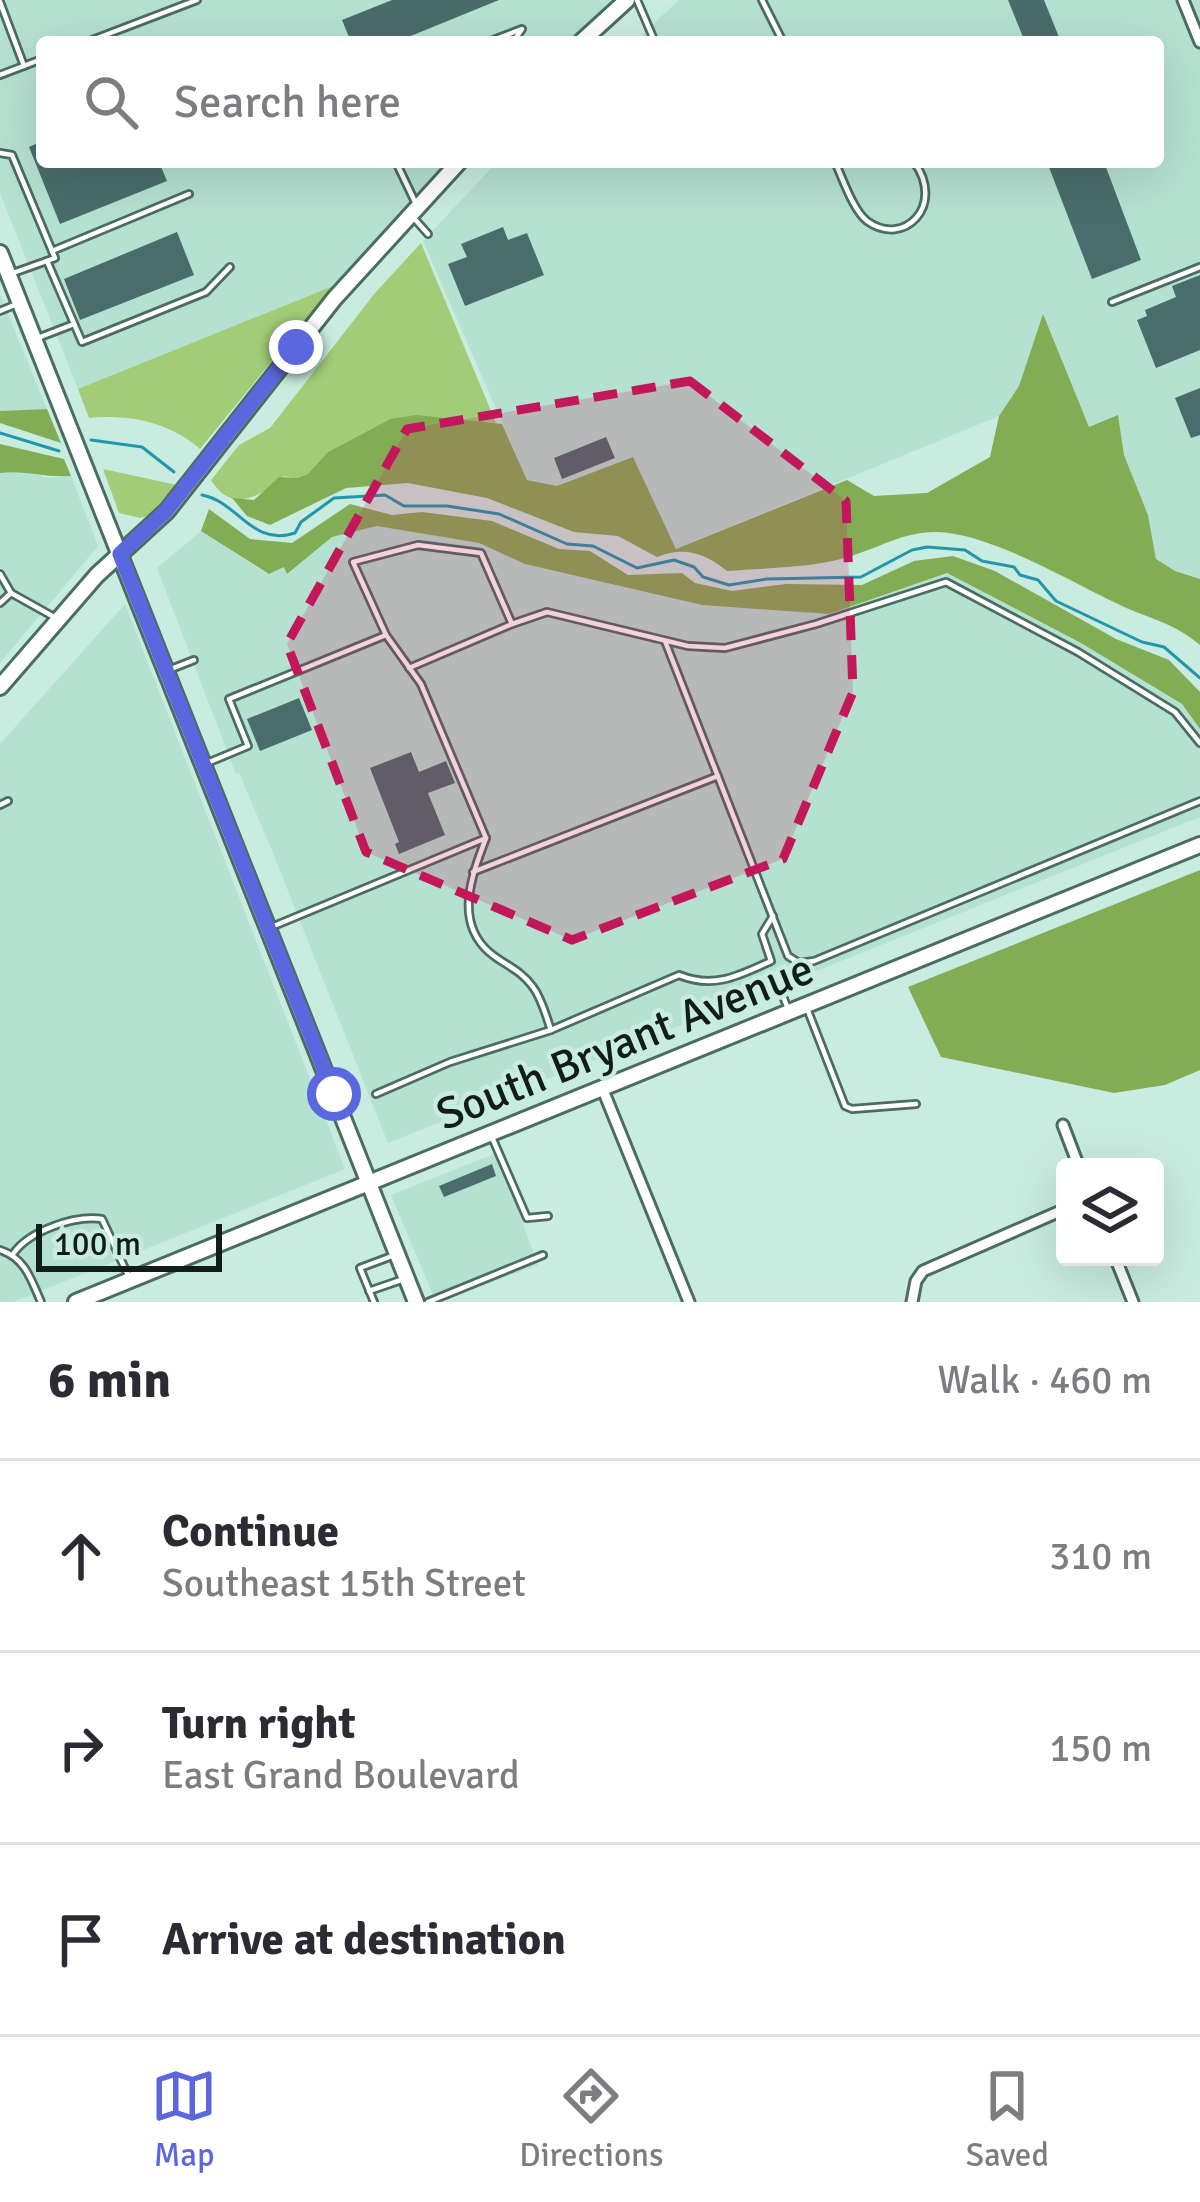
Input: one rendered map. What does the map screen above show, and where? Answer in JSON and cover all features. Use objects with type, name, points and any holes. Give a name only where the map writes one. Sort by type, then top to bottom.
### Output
[{"type":"street","points":[[588,36],[627,0]]},
{"type":"street","points":[[1184,0],[1200,42]]},
{"type":"street","points":[[0,687],[120,554],[166,511],[334,298],[453,168]]},
{"type":"street","points":[[0,253],[416,1302]]},
{"type":"street","name":"South Bryant Avenue","points":[[76,1302],[1200,845]]},
{"type":"street","points":[[603,1090],[689,1302]]},
{"type":"street","points":[[1063,1125],[1076,1158]]},
{"type":"street","points":[[912,1302],[923,1271],[1056,1213]]},
{"type":"street","points":[[1118,1266],[1133,1302]]},
{"type":"lane","points":[[103,36],[197,0]]},
{"type":"lane","points":[[638,0],[653,36]]},
{"type":"lane","points":[[762,0],[780,36]]},
{"type":"lane","points":[[0,2],[24,66]]},
{"type":"lane","points":[[0,75],[36,61]]},
{"type":"lane","points":[[0,153],[12,155],[55,258],[9,274]]},
{"type":"lane","points":[[398,168],[428,234]]},
{"type":"lane","points":[[838,168],[864,220],[886,229],[912,222],[927,205],[928,188],[917,168]]},
{"type":"lane","points":[[52,251],[189,194]]},
{"type":"lane","points":[[47,261],[82,342],[206,292],[230,267]]},
{"type":"lane","points":[[1112,302],[1200,267]]},
{"type":"lane","points":[[0,311],[20,302]]},
{"type":"lane","points":[[34,340],[74,324]]},
{"type":"lane","points":[[512,624],[481,553],[418,545],[353,562],[386,635],[421,684],[486,838],[473,872],[468,911],[476,939],[493,956],[515,966],[536,990],[551,1030]]},
{"type":"lane","points":[[0,574],[11,593],[58,620]]},
{"type":"lane","points":[[409,668],[547,612],[665,640],[725,648],[816,625],[946,582],[1078,652],[1175,712],[1200,743]]},
{"type":"lane","points":[[0,603],[11,593]]},
{"type":"lane","points":[[204,764],[248,746],[229,699],[386,635]]},
{"type":"lane","points":[[665,640],[788,956],[799,962],[814,962],[1200,801]]},
{"type":"lane","points":[[167,670],[194,660]]},
{"type":"lane","points":[[473,872],[718,776]]},
{"type":"lane","points":[[0,805],[8,801]]},
{"type":"lane","points":[[269,928],[486,838]]},
{"type":"lane","points":[[376,1094],[450,1062],[551,1030],[679,975],[699,983],[717,983],[771,961],[762,934],[773,916]]},
{"type":"lane","points":[[779,986],[790,1013]]},
{"type":"lane","points":[[806,1006],[844,1106],[916,1104]]},
{"type":"lane","points":[[491,1136],[527,1218],[548,1216]]},
{"type":"lane","points":[[13,1254],[21,1242],[53,1227],[90,1218],[102,1220],[130,1280]]},
{"type":"lane","points":[[0,1250],[13,1254],[26,1267],[41,1302]]},
{"type":"lane","points":[[374,1302],[360,1268],[397,1254]]},
{"type":"lane","points":[[428,1302],[543,1255]]},
{"type":"lane","points":[[369,1291],[407,1278]]},
{"type":"highlighted area","points":[[690,381],[846,501],[853,692],[783,859],[572,940],[366,852],[287,644],[407,429]]},
{"type":"shaded area","points":[[0,0],[616,0],[577,36],[36,36],[36,168],[442,168],[333,286],[78,389],[0,193]]},
{"type":"shaded area","points":[[679,0],[1200,0],[1200,579],[1156,559],[1148,515],[1124,455],[1118,416],[1089,427],[1043,316],[1019,386],[999,416],[676,549],[633,457],[557,486],[527,480],[423,241],[491,168],[1164,168],[1164,36],[640,36]]},
{"type":"shaded area","points":[[0,294],[47,409],[0,411]]},
{"type":"shaded area","points":[[29,470],[45,478],[71,476],[98,546],[0,663],[0,473]]},
{"type":"shaded area","points":[[377,526],[479,543],[525,564],[702,605],[829,614],[947,573],[1081,643],[1182,704],[1200,729],[1200,817],[388,1143],[157,568],[201,531],[268,574],[284,567],[288,573],[332,537]]},
{"type":"shaded area","points":[[125,604],[345,1169],[13,1302],[0,1302],[0,744]]},
{"type":"shaded area","points":[[497,1153],[538,1265],[436,1302],[391,1195]]},
{"type":"green space","points":[[421,243],[496,423],[390,419],[328,452],[309,474],[298,479],[284,476],[247,499],[219,491],[211,480],[239,445],[270,428],[375,293]]},
{"type":"green space","points":[[333,286],[200,449],[148,422],[89,418],[78,389]]},
{"type":"green space","points":[[1043,314],[1089,427],[1118,415],[1124,455],[1148,515],[1156,559],[1200,579],[1200,645],[1170,626],[1029,560],[957,534],[901,538],[834,561],[727,571],[694,553],[657,557],[618,536],[574,532],[487,498],[408,483],[346,488],[270,525],[247,516],[232,498],[254,500],[279,477],[308,474],[328,452],[390,419],[416,415],[502,424],[527,480],[557,486],[633,457],[676,549],[847,480],[874,496],[927,493],[990,457],[999,416],[1019,386]]},
{"type":"green space","points":[[47,409],[61,443],[0,423],[0,411]]},
{"type":"green space","points":[[0,444],[64,459],[71,476],[0,473]]},
{"type":"green space","points":[[103,469],[177,485],[155,514],[140,518],[119,513]]},
{"type":"green space","points":[[350,504],[392,515],[422,512],[492,521],[559,549],[590,551],[628,575],[682,573],[695,583],[732,591],[786,584],[862,585],[914,561],[953,556],[995,571],[1116,639],[1169,660],[1200,692],[1200,729],[1182,704],[1081,643],[947,573],[829,614],[702,605],[525,564],[479,543],[377,526],[332,537],[287,574],[284,567],[269,574],[201,531],[209,509],[250,539],[292,543]]},
{"type":"green space","points":[[1200,870],[1200,1070],[1165,1085],[1114,1093],[941,1057],[908,987]]},
{"type":"building","points":[[392,0],[499,0],[411,36],[349,36],[342,20]]},
{"type":"building","points":[[1008,0],[1044,0],[1059,36],[1023,36]]},
{"type":"building","points":[[37,168],[162,168],[167,181],[60,224]]},
{"type":"building","points":[[1049,168],[1106,168],[1141,260],[1092,279]]},
{"type":"building","points":[[503,227],[508,240],[527,233],[544,275],[465,306],[448,264],[467,257],[461,244]]},
{"type":"building","points":[[177,232],[194,275],[80,320],[64,279]]},
{"type":"building","points":[[1200,275],[1200,350],[1156,368],[1137,320],[1147,316],[1145,310],[1176,297],[1172,286]]},
{"type":"building","points":[[1200,388],[1200,435],[1191,438],[1175,398]]},
{"type":"building","points":[[606,437],[615,458],[562,479],[554,458]]},
{"type":"building","points":[[299,698],[312,730],[260,751],[247,719]]},
{"type":"building","points":[[411,752],[419,772],[446,761],[455,783],[428,793],[445,835],[399,854],[395,844],[399,842],[370,768]]},
{"type":"building","points":[[492,1164],[496,1176],[444,1197],[439,1186]]},
{"type":"waterway","points":[[0,433],[59,451]]},
{"type":"waterway","points":[[91,440],[142,447],[174,472]]},
{"type":"waterway","points":[[202,495],[256,529],[280,536],[295,533],[301,522],[334,498],[385,495],[404,506],[447,506],[499,514],[567,544],[593,546],[637,568],[674,560],[729,585],[767,579],[861,577],[912,550],[965,550],[982,561],[1014,567],[1020,575],[1038,580],[1056,601],[1142,642],[1164,647],[1200,678]]},
{"type":"route","points":[[296,347],[166,511],[120,554],[334,1094]]}]
